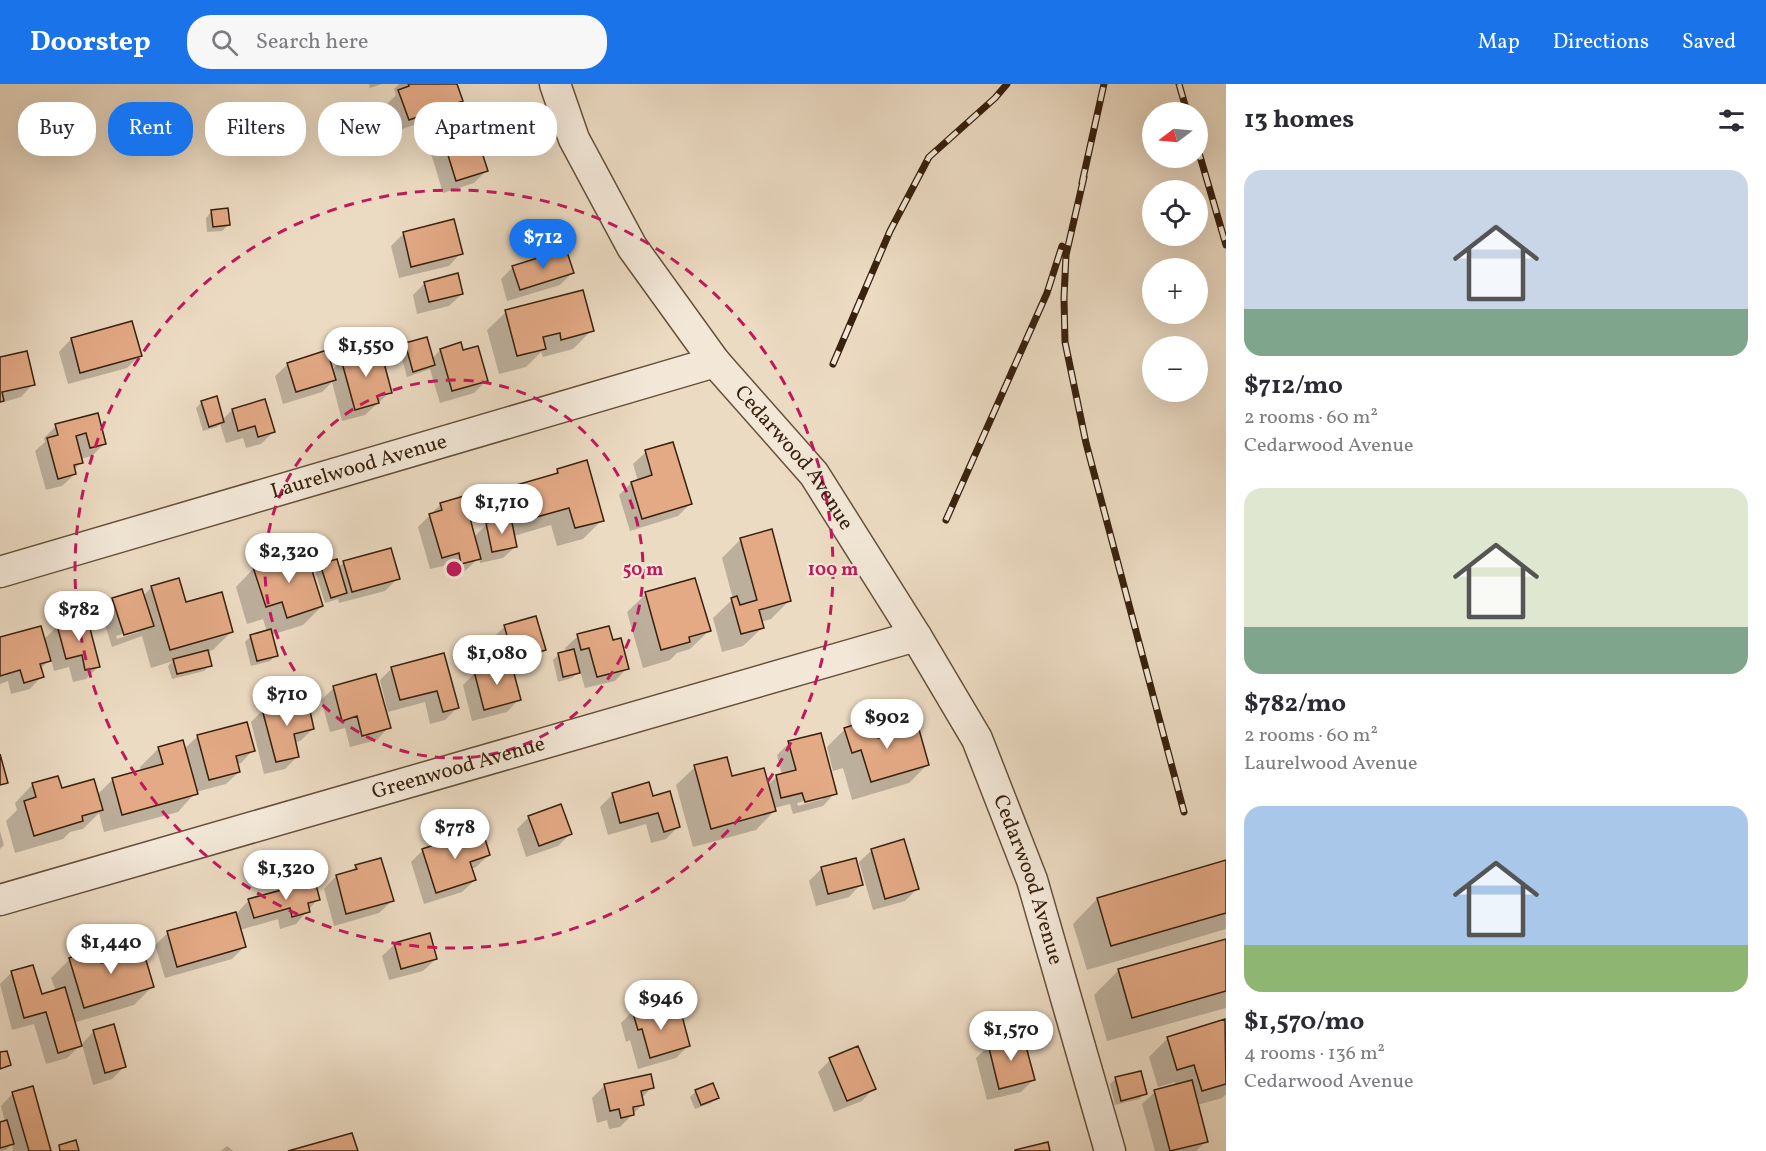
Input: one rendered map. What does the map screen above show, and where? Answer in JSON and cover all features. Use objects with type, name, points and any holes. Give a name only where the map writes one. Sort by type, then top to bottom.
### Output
[{"type":"street","name":"Cedarwood Avenue","points":[[555,84],[574,139],[632,247],[715,362],[814,474],[977,738],[1032,880],[1110,1151]]},
{"type":"street","name":"Laurelwood Avenue","points":[[0,572],[715,362]]},
{"type":"street","name":"Greenwood Avenue","points":[[0,900],[916,636]]},
{"type":"building","points":[[408,84],[457,84],[463,101],[414,102],[414,118],[409,120],[398,90],[409,86]]},
{"type":"building","points":[[448,156],[483,156],[488,171],[456,181]]},
{"type":"building","points":[[228,208],[230,225],[213,227],[211,210]]},
{"type":"building","points":[[454,219],[463,254],[411,267],[403,232]]},
{"type":"building","points":[[566,249],[574,273],[520,290],[512,266]]},
{"type":"building","points":[[458,273],[463,294],[429,302],[424,282]]},
{"type":"building","points":[[583,290],[594,331],[561,340],[560,333],[543,337],[546,349],[517,356],[505,310]]},
{"type":"building","points":[[132,321],[142,356],[80,373],[71,338]]},
{"type":"building","points":[[427,337],[435,365],[413,372],[405,343]]},
{"type":"building","points":[[461,342],[463,350],[478,346],[488,381],[452,391],[440,349]]},
{"type":"building","points":[[380,348],[392,393],[377,396],[379,403],[355,410],[341,359]]},
{"type":"building","points":[[327,350],[336,380],[296,392],[287,363]]},
{"type":"building","points":[[27,351],[35,385],[2,392],[4,401],[0,402],[0,357]]},
{"type":"building","points":[[217,396],[224,422],[209,427],[201,401]]},
{"type":"building","points":[[265,399],[275,432],[258,437],[255,426],[238,431],[232,409]]},
{"type":"building","points":[[98,413],[106,444],[90,448],[86,433],[76,436],[83,463],[74,465],[76,474],[58,479],[47,438],[58,435],[55,424]]},
{"type":"building","points":[[673,442],[692,504],[642,519],[631,482],[652,475],[645,450]]},
{"type":"building","points":[[587,460],[604,521],[575,528],[569,508],[522,521],[513,486],[558,473],[557,469]]},
{"type":"building","points":[[464,496],[481,559],[461,564],[459,553],[442,558],[429,514],[442,510],[440,503]]},
{"type":"building","points":[[511,518],[517,547],[492,552],[486,523]]},
{"type":"building","points":[[772,529],[791,601],[759,610],[764,628],[741,634],[731,598],[737,596],[740,605],[757,600],[740,538]]},
{"type":"building","points":[[391,548],[400,579],[352,592],[343,561]]},
{"type":"building","points":[[306,551],[323,606],[287,618],[282,602],[266,607],[253,567]]},
{"type":"building","points":[[337,559],[347,593],[331,598],[320,564]]},
{"type":"building","points":[[179,578],[186,602],[222,592],[233,632],[170,650],[151,586]]},
{"type":"building","points":[[695,578],[711,631],[689,637],[690,642],[661,650],[645,592]]},
{"type":"building","points":[[142,589],[154,626],[124,635],[112,598]]},
{"type":"building","points":[[536,616],[546,650],[514,660],[504,625]]},
{"type":"building","points":[[87,617],[100,667],[85,670],[82,655],[66,659],[57,625]]},
{"type":"building","points":[[41,626],[51,661],[40,664],[44,677],[24,683],[20,670],[0,676],[0,637]]},
{"type":"building","points":[[609,626],[613,640],[621,638],[629,669],[597,677],[589,648],[581,650],[577,634]]},
{"type":"building","points":[[271,629],[278,656],[257,661],[250,635]]},
{"type":"building","points":[[574,649],[580,673],[563,677],[558,653]]},
{"type":"building","points":[[208,650],[212,666],[177,674],[173,659]]},
{"type":"building","points":[[444,653],[459,708],[443,712],[437,691],[400,700],[391,667]]},
{"type":"building","points":[[511,662],[521,700],[484,710],[474,671]]},
{"type":"building","points":[[376,674],[391,728],[362,736],[357,716],[342,721],[333,686]]},
{"type":"building","points":[[307,697],[314,729],[294,734],[299,757],[276,762],[262,709]]},
{"type":"building","points":[[872,719],[878,738],[918,726],[929,765],[871,782],[861,750],[852,753],[844,728]]},
{"type":"building","points":[[247,722],[255,751],[236,756],[240,772],[209,780],[197,735]]},
{"type":"building","points":[[821,733],[837,794],[805,802],[802,793],[781,798],[776,775],[796,770],[788,741]]},
{"type":"building","points":[[183,740],[198,794],[122,815],[112,778],[163,764],[158,747]]},
{"type":"building","points":[[0,754],[8,783],[0,785]]},
{"type":"building","points":[[727,757],[732,776],[764,768],[776,811],[711,829],[694,765]]},
{"type":"building","points":[[58,776],[62,788],[94,779],[103,810],[82,816],[83,821],[34,836],[24,801],[36,797],[32,783]]},
{"type":"building","points":[[649,782],[653,796],[670,791],[680,827],[664,832],[658,813],[620,823],[612,793]]},
{"type":"building","points":[[561,804],[572,834],[539,846],[528,816]]},
{"type":"building","points":[[482,829],[490,855],[470,862],[476,880],[436,893],[422,849]]},
{"type":"building","points":[[904,839],[919,889],[885,899],[871,849]]},
{"type":"building","points":[[381,858],[394,901],[346,914],[336,875],[357,869],[355,865]]},
{"type":"building","points":[[856,858],[863,885],[828,894],[821,867]]},
{"type":"building","points":[[1226,860],[1226,913],[1111,946],[1097,898]]},
{"type":"building","points":[[315,881],[320,900],[308,903],[310,912],[292,917],[290,908],[254,918],[248,899]]},
{"type":"building","points":[[236,912],[246,947],[177,967],[167,931]]},
{"type":"building","points":[[430,933],[437,959],[401,969],[394,943]]},
{"type":"building","points":[[1226,939],[1226,991],[1132,1018],[1118,969]]},
{"type":"building","points":[[140,940],[154,987],[84,1008],[69,958],[96,949],[101,963],[126,956],[123,945]]},
{"type":"building","points":[[33,965],[42,994],[65,987],[82,1046],[58,1053],[46,1012],[24,1018],[11,971]]},
{"type":"building","points":[[653,1004],[657,1018],[681,1012],[690,1046],[650,1058],[642,1029],[638,1030],[632,1010]]},
{"type":"building","points":[[1225,1019],[1226,1084],[1202,1091],[1194,1065],[1177,1070],[1167,1037]]},
{"type":"building","points":[[114,1024],[126,1067],[105,1073],[93,1030]]},
{"type":"building","points":[[1023,1035],[1035,1080],[999,1089],[988,1044]]},
{"type":"building","points":[[858,1046],[876,1089],[847,1101],[829,1058]]},
{"type":"building","points":[[7,1051],[11,1065],[0,1069],[0,1052]]},
{"type":"building","points":[[1141,1071],[1147,1094],[1121,1101],[1115,1077]]},
{"type":"building","points":[[651,1074],[654,1088],[641,1091],[644,1105],[633,1107],[634,1115],[621,1118],[619,1109],[610,1111],[604,1084]]},
{"type":"building","points":[[1192,1080],[1208,1142],[1170,1151],[1154,1090]]},
{"type":"building","points":[[713,1083],[719,1098],[701,1105],[695,1090]]},
{"type":"building","points":[[33,1086],[51,1151],[29,1151],[12,1092]]},
{"type":"building","points":[[7,1120],[14,1144],[0,1148],[0,1122]]},
{"type":"building","points":[[352,1133],[358,1151],[288,1151]]},
{"type":"building","points":[[76,1140],[79,1151],[60,1151],[59,1145]]},
{"type":"building","points":[[1048,1142],[1050,1151],[1015,1151],[1015,1150]]},
{"type":"railway","points":[[833,364],[890,231],[929,157],[995,98],[1007,84]]},
{"type":"railway","points":[[1082,183],[1104,84]]},
{"type":"railway","points":[[1179,84],[1184,102]]},
{"type":"railway","points":[[1203,168],[1226,245]]},
{"type":"railway","points":[[1084,177],[1066,255],[1065,342],[1086,443],[1184,812]]},
{"type":"railway","points":[[946,520],[1047,293],[1062,246]]}]
